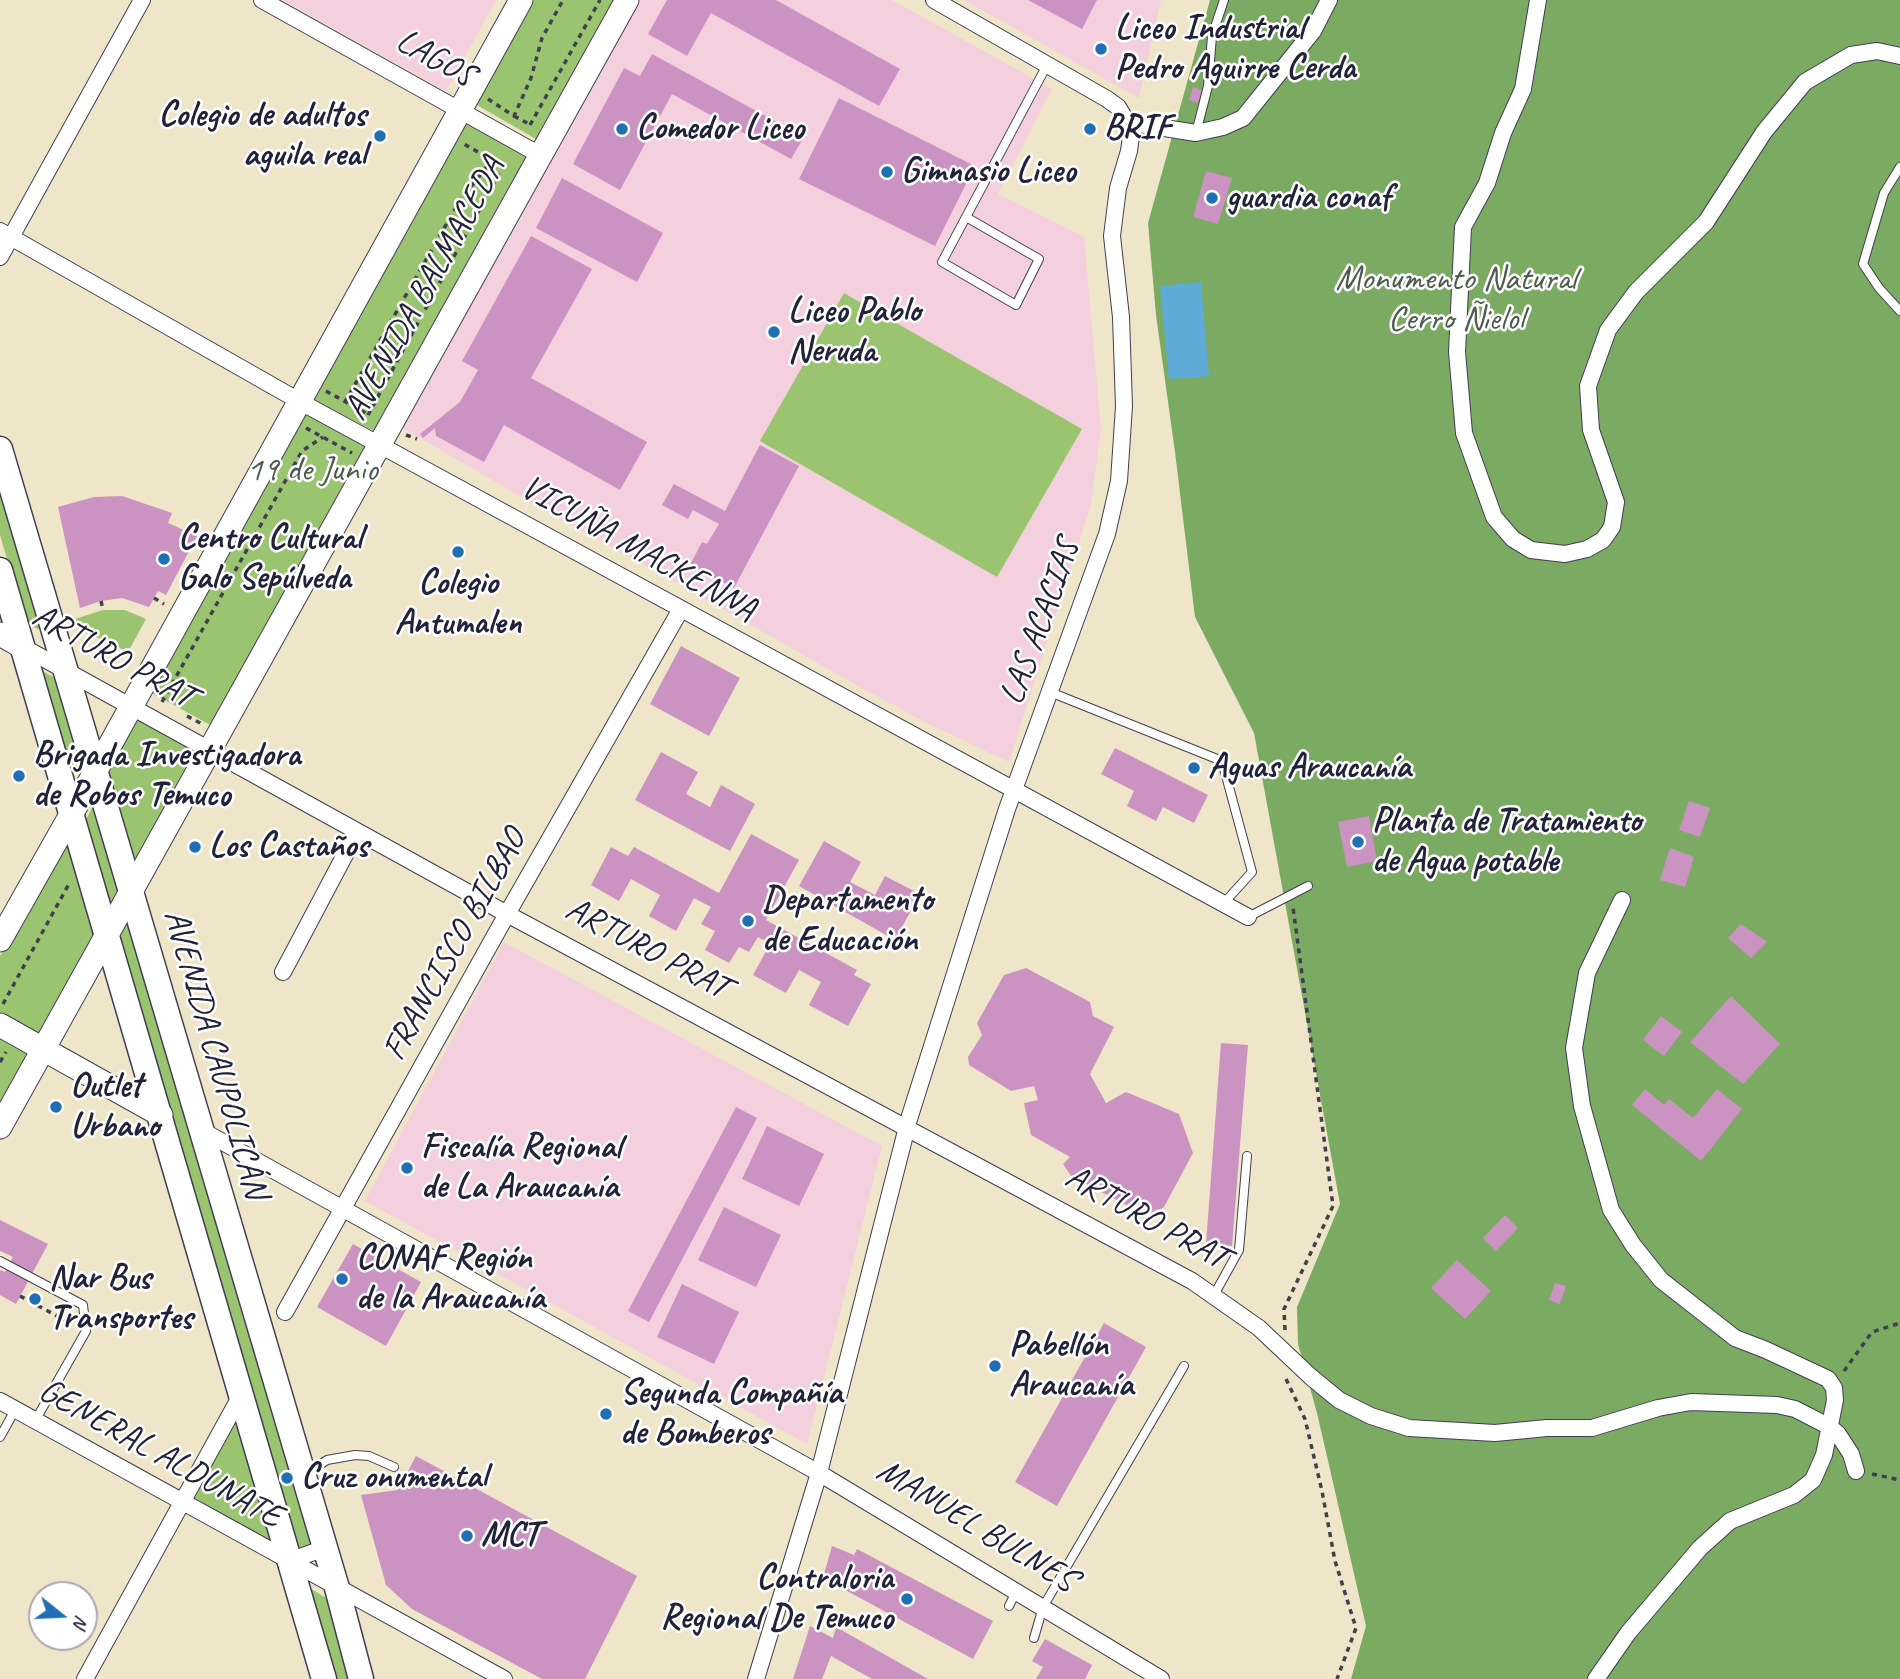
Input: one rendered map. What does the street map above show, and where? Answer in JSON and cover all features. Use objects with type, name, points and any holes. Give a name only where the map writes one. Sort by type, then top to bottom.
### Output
[{"type":"main road","name":"AVENIDA BALMACEDA","points":[[0,940],[521,0]]},
{"type":"main road","name":"AVENIDA BALMACEDA","points":[[0,1127],[627,0]]},
{"type":"main road","name":"AVENIDA CAUPOLICÁN","points":[[0,449],[94,774],[132,892],[326,1548],[361,1679]]},
{"type":"main road","name":"AVENIDA CAUPOLICÁN","points":[[0,570],[10,640],[72,812],[324,1679]]},
{"type":"main road","points":[[0,1025],[161,1115],[185,1132],[211,1165]]},
{"type":"street","points":[[0,257],[5,234],[142,0]]},
{"type":"street","name":"LAGOS","points":[[262,0],[540,155]]},
{"type":"street","points":[[934,0],[1118,107],[1127,122],[1196,132],[1223,127],[1243,118],[1313,31],[1329,0]]},
{"type":"street","points":[[1538,0],[1523,89],[1503,133],[1487,183],[1463,227],[1457,352],[1464,433],[1494,517],[1513,539],[1531,550],[1565,554],[1587,549],[1603,540],[1612,527],[1616,502],[1591,430],[1588,386],[1608,330],[1636,292],[1706,222],[1763,132],[1805,82],[1851,55],[1877,51],[1900,56]]},
{"type":"street","name":"LAS ACACIAS","points":[[755,1679],[819,1473],[906,1128],[1014,790],[1107,534],[1119,481],[1124,406],[1121,317],[1112,236],[1118,188],[1131,136],[1127,122]]},
{"type":"street","name":"VICUÑA MACKENNA","points":[[5,234],[299,401],[374,453],[681,609],[1248,918]]},
{"type":"street","name":"FRANCISCO BILBAO","points":[[285,1312],[681,609]]},
{"type":"street","name":"ARTURO PRAT","points":[[10,640],[507,914],[1192,1280],[1259,1328],[1339,1400],[1371,1416],[1409,1428],[1495,1433],[1547,1428],[1592,1428],[1658,1408],[1691,1402],[1719,1401],[1795,1409],[1830,1427]]},
{"type":"street","points":[[283,972],[357,832]]},
{"type":"street","points":[[1596,1679],[1628,1633],[1700,1548],[1730,1521],[1794,1495],[1813,1480],[1824,1455],[1834,1388],[1828,1379],[1735,1338],[1704,1316],[1661,1280],[1633,1245],[1611,1210],[1582,1106],[1574,1048],[1587,972],[1622,900]]},
{"type":"street","name":"MANUEL BULNES","points":[[201,1130],[819,1473],[1161,1679]]},
{"type":"street","points":[[85,1679],[241,1395]]},
{"type":"street","name":"GENERAL ALDUNATE","points":[[0,1401],[504,1679]]},
{"type":"street","points":[[1830,1427],[1851,1454],[1856,1471]]},
{"type":"street","name":"GENERAL ALDUNATE","points":[[289,1561],[326,1548]]},
{"type":"lane","points":[[1196,132],[1208,86],[1212,36],[1224,0]]},
{"type":"lane","points":[[966,217],[1038,259],[1016,305],[942,262],[1047,65]]},
{"type":"lane","points":[[1900,167],[1884,193],[1863,264],[1879,288],[1900,311]]},
{"type":"lane","points":[[1050,692],[1222,761],[1252,872],[1223,904]]},
{"type":"lane","points":[[1248,918],[1308,886]]},
{"type":"lane","points":[[1214,1295],[1238,1250],[1247,1156]]},
{"type":"lane","points":[[0,1261],[83,1305],[86,1331],[35,1421]]},
{"type":"lane","points":[[1034,1637],[1043,1607],[1184,1366]]},
{"type":"lane","points":[[0,1437],[15,1410]]},
{"type":"lane","points":[[304,1476],[327,1460],[355,1455],[369,1456],[394,1467]]},
{"type":"lane","points":[[1009,1606],[1017,1590]]},
{"type":"path","points":[[509,113],[514,116],[520,104],[531,79],[541,38],[563,0]]},
{"type":"path","points":[[530,125],[600,0]]},
{"type":"path","points":[[368,415],[503,166],[486,156]]},
{"type":"path","points":[[319,387],[345,402],[459,202],[492,160]]},
{"type":"path","points":[[298,424],[323,437],[374,453]]},
{"type":"path","points":[[162,702],[302,451],[323,437]]},
{"type":"path","points":[[101,601],[103,610]]},
{"type":"path","points":[[0,1009],[72,879]]},
{"type":"path","points":[[1285,1332],[1284,1309],[1334,1206],[1291,894]]},
{"type":"path","points":[[20,1296],[86,1331]]},
{"type":"path","points":[[1834,1388],[1872,1332],[1900,1323]]},
{"type":"path","points":[[1286,1368],[1286,1379],[1305,1419],[1335,1561],[1356,1628],[1337,1679]]},
{"type":"path","points":[[1856,1471],[1900,1480]]},
{"type":"shaded area","points":[[283,0],[496,0],[446,91]]},
{"type":"shaded area","name":"Liceo Pablo Neruda","points":[[639,0],[892,0],[1052,89],[998,194],[1084,237],[1101,429],[1091,504],[1009,762],[867,691],[403,428]]},
{"type":"shaded area","name":"Liceo Industrial Pedro Aguirre Cerda","points":[[964,0],[1161,0],[1139,98]]},
{"type":"shaded area","points":[[504,942],[882,1146],[807,1444],[365,1201]]},
{"type":"green space","points":[[534,0],[614,0],[536,139],[475,104]]},
{"type":"green space","name":"Monumento Natural Cerro Ñielol","points":[[1210,0],[1900,0],[1900,1679],[1351,1679],[1366,1626],[1317,1413],[1298,1344],[1297,1307],[1340,1204],[1254,733],[1195,617],[1156,315],[1148,223]]},
{"type":"green space","points":[[463,121],[529,158],[376,432],[310,398]]},
{"type":"green space","points":[[844,293],[1082,429],[997,577],[760,441]]},
{"type":"green space","name":"19 de Junio","points":[[301,409],[371,447],[214,727],[148,691]]},
{"type":"green space","points":[[0,487],[43,631],[26,624],[0,535]]},
{"type":"green space","points":[[103,610],[125,610],[146,619],[128,652],[78,629],[75,619]]},
{"type":"green space","points":[[39,669],[57,679],[81,761],[71,774]]},
{"type":"green space","points":[[135,717],[199,752],[133,871],[102,775]]},
{"type":"green space","points":[[93,806],[120,891],[110,910],[84,823]]},
{"type":"green space","points":[[70,827],[101,936],[39,1037],[0,1017],[0,956]]},
{"type":"green space","points":[[130,907],[318,1546],[294,1557],[113,937]]},
{"type":"green space","points":[[0,1031],[31,1050],[0,1108]]},
{"type":"green space","points":[[239,1414],[279,1547],[192,1496]]},
{"type":"green space","points":[[305,1585],[336,1604],[355,1679],[332,1679]]},
{"type":"water","points":[[1201,282],[1209,376],[1169,379],[1160,286]]},
{"type":"building","points":[[667,0],[776,0],[900,69],[879,106],[711,13],[687,56],[648,34]]},
{"type":"building","points":[[1028,0],[1097,0],[1082,29]]},
{"type":"building","points":[[652,54],[804,137],[791,159],[672,94],[620,190],[573,164],[624,68],[640,76]]},
{"type":"building","points":[[1193,87],[1202,90],[1198,103],[1189,100]]},
{"type":"building","name":"Gimnasio Liceo","points":[[839,98],[975,166],[935,246],[799,179]]},
{"type":"building","name":"guardia conaf","points":[[1206,171],[1232,178],[1218,224],[1193,217]]},
{"type":"building","points":[[562,178],[663,233],[637,282],[536,228]]},
{"type":"building","points":[[531,236],[592,269],[531,378],[647,442],[620,490],[504,425],[484,462],[436,436],[435,428],[423,438],[420,434],[460,402],[478,370],[462,361]]},
{"type":"building","points":[[760,445],[799,466],[734,588],[690,565],[702,542],[707,544],[719,524],[693,510],[688,519],[662,505],[674,484],[725,511]]},
{"type":"building","points":[[122,496],[172,513],[168,523],[197,536],[166,595],[158,591],[149,607],[122,598],[80,608],[58,507],[94,497]]},
{"type":"building","points":[[681,646],[740,678],[709,736],[650,704]]},
{"type":"building","points":[[1115,748],[1208,795],[1194,823],[1163,807],[1156,821],[1127,806],[1134,791],[1101,774]]},
{"type":"building","points":[[661,752],[698,772],[686,794],[710,807],[721,785],[755,804],[730,851],[635,800]]},
{"type":"building","points":[[1689,801],[1710,808],[1700,837],[1679,830]]},
{"type":"building","name":"Planta de Tratamiento de Agua potable","points":[[1369,816],[1377,861],[1347,867],[1338,822]]},
{"type":"building","points":[[751,834],[799,860],[766,920],[857,970],[854,975],[871,984],[848,1026],[809,1005],[821,982],[799,970],[786,993],[753,975],[770,944],[758,937],[749,952],[739,947],[729,963],[705,950],[715,931],[701,924],[711,907],[694,898],[676,931],[649,916],[660,895],[631,879],[619,901],[591,885],[611,847],[628,856],[634,847],[719,893]]},
{"type":"building","points":[[824,841],[861,862],[850,882],[875,895],[885,876],[920,894],[895,940],[799,886]]},
{"type":"building","points":[[1670,848],[1694,857],[1685,887],[1660,880]]},
{"type":"building","points":[[1741,924],[1767,942],[1751,958],[1728,938]]},
{"type":"building","points":[[1026,968],[1090,1002],[1093,1016],[1114,1027],[1090,1074],[1106,1103],[1126,1092],[1179,1114],[1193,1153],[1164,1207],[1149,1217],[1071,1176],[1063,1164],[1070,1157],[1031,1135],[1024,1103],[1038,1100],[1034,1086],[1011,1091],[969,1065],[968,1057],[982,1035],[977,1023],[1004,975]]},
{"type":"building","points":[[1731,996],[1780,1044],[1743,1084],[1690,1042]]},
{"type":"building","points":[[1661,1016],[1682,1032],[1664,1056],[1643,1040]]},
{"type":"building","points":[[1221,1043],[1248,1045],[1232,1246],[1206,1244]]},
{"type":"building","points":[[1645,1089],[1664,1105],[1669,1099],[1693,1118],[1717,1089],[1742,1109],[1701,1161],[1632,1105]]},
{"type":"building","points":[[736,1107],[757,1118],[649,1322],[628,1311]]},
{"type":"building","points":[[767,1126],[824,1154],[799,1206],[742,1179]]},
{"type":"building","points":[[724,1207],[781,1235],[756,1287],[698,1260]]},
{"type":"building","points":[[1505,1215],[1518,1228],[1496,1251],[1483,1238]]},
{"type":"building","points":[[0,1220],[48,1244],[16,1304],[0,1295],[0,1270],[5,1272],[13,1257],[0,1251]]},
{"type":"building","points":[[353,1244],[421,1282],[386,1346],[317,1307]]},
{"type":"building","points":[[1457,1260],[1491,1291],[1465,1319],[1431,1288]]},
{"type":"building","points":[[1555,1283],[1566,1286],[1560,1304],[1549,1300]]},
{"type":"building","points":[[682,1284],[739,1312],[714,1364],[657,1337]]},
{"type":"building","points":[[1104,1323],[1146,1347],[1057,1506],[1015,1482]]},
{"type":"building","name":"MCT","points":[[416,1456],[637,1576],[585,1679],[542,1679],[412,1609],[386,1585],[361,1495],[398,1490]]},
{"type":"building","name":"Contraloria Regional De Temuco","points":[[832,1546],[854,1555],[857,1549],[993,1621],[973,1659],[823,1578]]},
{"type":"building","points":[[810,1626],[833,1638],[836,1627],[928,1679],[872,1679],[831,1656],[822,1679],[793,1679]]},
{"type":"building","points":[[1045,1639],[1092,1665],[1085,1679],[1036,1679],[1043,1667],[1032,1661]]},
{"type":"place","name":"Liceo Industrial Pedro Aguirre Cerda","points":[[1101,49]]},
{"type":"place","name":"Comedor Liceo","points":[[622,129]]},
{"type":"place","name":"BRIF","points":[[1090,129]]},
{"type":"place","name":"Colegio de adultos aguila real","points":[[380,136]]},
{"type":"place","name":"Gimnasio Liceo","points":[[887,172]]},
{"type":"place","name":"guardia conaf","points":[[1212,198]]},
{"type":"place","name":"Liceo Pablo Neruda","points":[[774,332]]},
{"type":"place","name":"Colegio Antumalen","points":[[458,552]]},
{"type":"place","name":"Centro Cultural Galo Sepúlveda","points":[[164,559]]},
{"type":"place","name":"Aguas Araucanía","points":[[1194,768]]},
{"type":"place","name":"Brigada Investigadora de Robos Temuco","points":[[19,776]]},
{"type":"place","name":"Planta de Tratamiento de Agua potable","points":[[1358,842]]},
{"type":"place","name":"Los Castaños","points":[[195,847]]},
{"type":"place","name":"Departamento de Educación","points":[[748,921]]},
{"type":"place","name":"Outlet Urbano","points":[[56,1107]]},
{"type":"place","name":"Fiscalía Regional de La Araucanía","points":[[407,1168]]},
{"type":"place","name":"CONAF Región de la Araucanía","points":[[342,1279]]},
{"type":"place","name":"Nar Bus Transportes","points":[[35,1299]]},
{"type":"place","name":"Pabellón Araucanía","points":[[995,1366]]},
{"type":"place","name":"Segunda Compañía de Bomberos","points":[[606,1414]]},
{"type":"place","name":"Cruz onumental","points":[[287,1478]]},
{"type":"place","name":"MCT","points":[[467,1536]]},
{"type":"place","name":"Contraloria Regional De Temuco","points":[[907,1599]]}]
